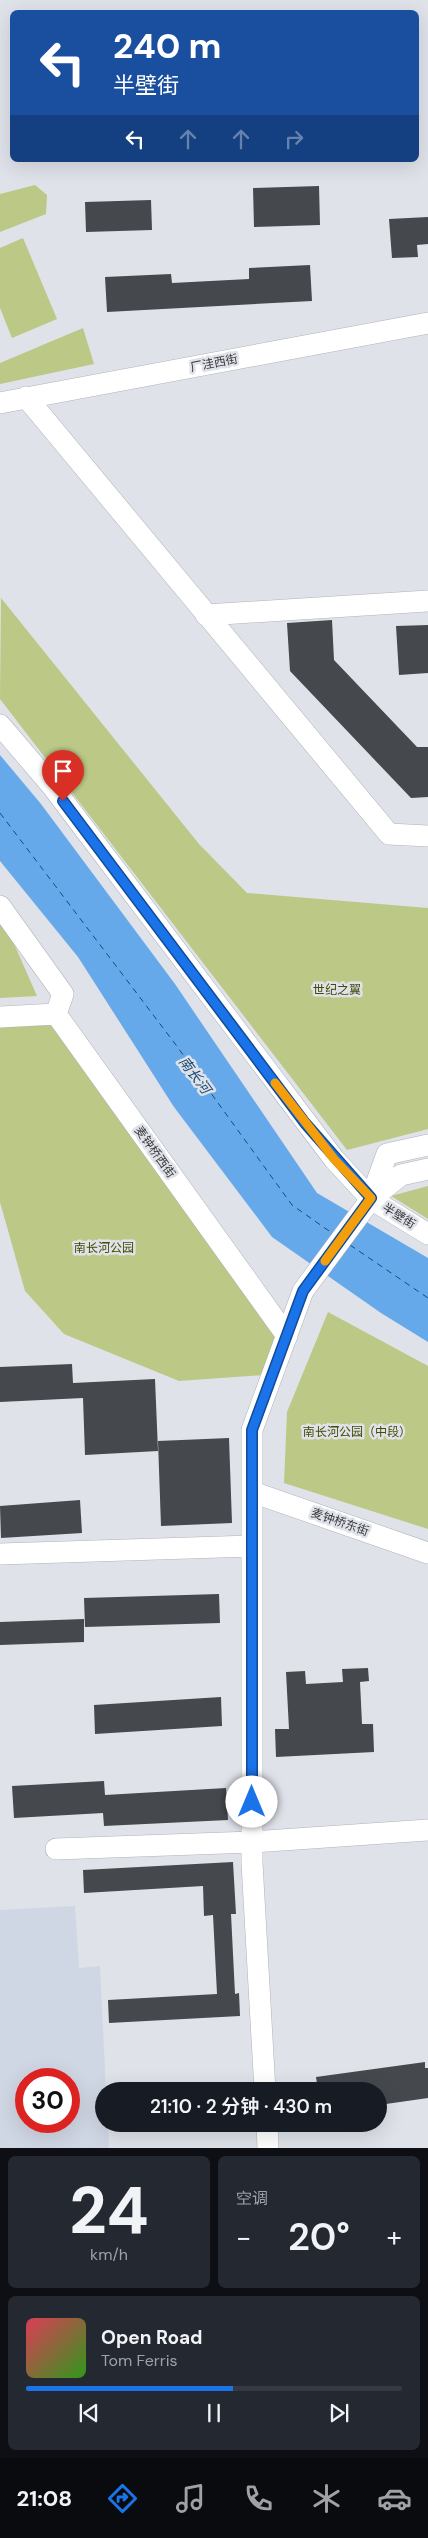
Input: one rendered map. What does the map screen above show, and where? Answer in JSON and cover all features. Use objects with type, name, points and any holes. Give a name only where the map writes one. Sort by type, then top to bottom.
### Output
[{"type":"street","name":"厂洼西街","points":[[0,403],[428,323]]},
{"type":"street","points":[[26,398],[389,834],[428,836]]},
{"type":"street","points":[[206,615],[428,601]]},
{"type":"street","name":"半壁街","points":[[0,725],[52,786],[365,1205],[428,1234]]},
{"type":"street","points":[[0,906],[63,994],[56,1014],[0,1016]]},
{"type":"street","name":"麦钟桥西街","points":[[56,1014],[286,1336]]},
{"type":"street","points":[[265,2082],[252,1842],[252,1430],[303,1291],[365,1205],[387,1154],[428,1145]]},
{"type":"street","points":[[365,1205],[401,1175],[428,1169]]},
{"type":"street","name":"麦钟桥东街","points":[[252,1492],[428,1553]]},
{"type":"street","points":[[0,1554],[252,1546]]},
{"type":"street","points":[[56,1849],[252,1842],[428,1830]]},
{"type":"street","points":[[267,2132],[268,2148]]},
{"type":"shaded area","points":[[75,1906],[79,1968],[100,1966],[106,2082],[95,2082],[95,2132],[108,2132],[109,2148],[0,2148],[0,1910]]},
{"type":"green space","points":[[35,185],[47,195],[46,214],[0,232],[0,194]]},
{"type":"green space","points":[[23,238],[57,319],[12,338],[0,308],[0,248]]},
{"type":"green space","points":[[83,328],[94,364],[0,384],[0,363]]},
{"type":"green space","name":"世纪之翼","points":[[1,598],[199,844],[247,893],[428,908],[428,1129],[347,1150],[0,699]]},
{"type":"green space","points":[[0,912],[37,996],[0,998]]},
{"type":"green space","name":"南长河公园","points":[[54,1025],[277,1340],[263,1375],[179,1381],[64,1334],[25,1291],[0,1202],[0,1027]]},
{"type":"green space","points":[[428,1186],[428,1219],[391,1196]]},
{"type":"green space","name":"南长河公园（中段）","points":[[328,1312],[428,1366],[428,1529],[284,1483],[287,1412]]},
{"type":"water","name":"南长河","points":[[0,755],[41,804],[175,984],[317,1193],[428,1258],[428,1342],[381,1313],[272,1237],[174,1107],[78,957],[0,861]]},
{"type":"building","points":[[319,186],[320,225],[254,227],[253,188]]},
{"type":"building","points":[[151,200],[152,230],[86,232],[85,202]]},
{"type":"building","points":[[428,217],[428,244],[417,245],[418,257],[392,258],[389,219]]},
{"type":"building","points":[[310,265],[312,301],[107,312],[105,277],[171,274],[172,283],[249,279],[249,268]]},
{"type":"building","points":[[332,620],[334,660],[417,747],[428,747],[428,797],[411,798],[290,671],[287,623]]},
{"type":"building","points":[[428,625],[428,673],[399,675],[396,626]]},
{"type":"building","points":[[72,1364],[73,1383],[155,1379],[158,1451],[85,1455],[83,1398],[0,1402],[0,1367]]},
{"type":"building","points":[[229,1438],[232,1523],[161,1526],[158,1441]]},
{"type":"building","points":[[80,1500],[82,1533],[1,1538],[0,1506]]},
{"type":"building","points":[[219,1594],[220,1623],[85,1627],[84,1598]]},
{"type":"building","points":[[84,1619],[84,1642],[0,1645],[0,1622]]},
{"type":"building","points":[[368,1668],[369,1681],[360,1682],[362,1724],[373,1724],[374,1752],[276,1757],[275,1729],[289,1729],[286,1672],[305,1671],[306,1684],[343,1682],[342,1669]]},
{"type":"building","points":[[221,1697],[222,1726],[95,1734],[94,1705]]},
{"type":"building","points":[[104,1781],[105,1795],[226,1788],[228,1820],[104,1826],[103,1813],[14,1818],[12,1786]]},
{"type":"building","points":[[233,1862],[236,1914],[231,1914],[235,1994],[239,1993],[240,2016],[109,2023],[108,2000],[217,1994],[213,1915],[204,1916],[203,1886],[84,1893],[83,1870]]},
{"type":"building","points":[[425,2062],[425,2068],[428,2068],[428,2098],[387,2104],[387,2082],[317,2082],[316,2077]]},
{"type":"ferry route","points":[[0,813],[176,1045],[292,1205],[332,1233]]},
{"type":"ferry route","points":[[350,1245],[428,1298]]},
{"type":"slow traffic","points":[[275,1083],[334,1159],[371,1198],[325,1261]]},
{"type":"route","points":[[63,801],[305,1123],[334,1159],[371,1198],[303,1291],[252,1430],[252,1802]]}]
